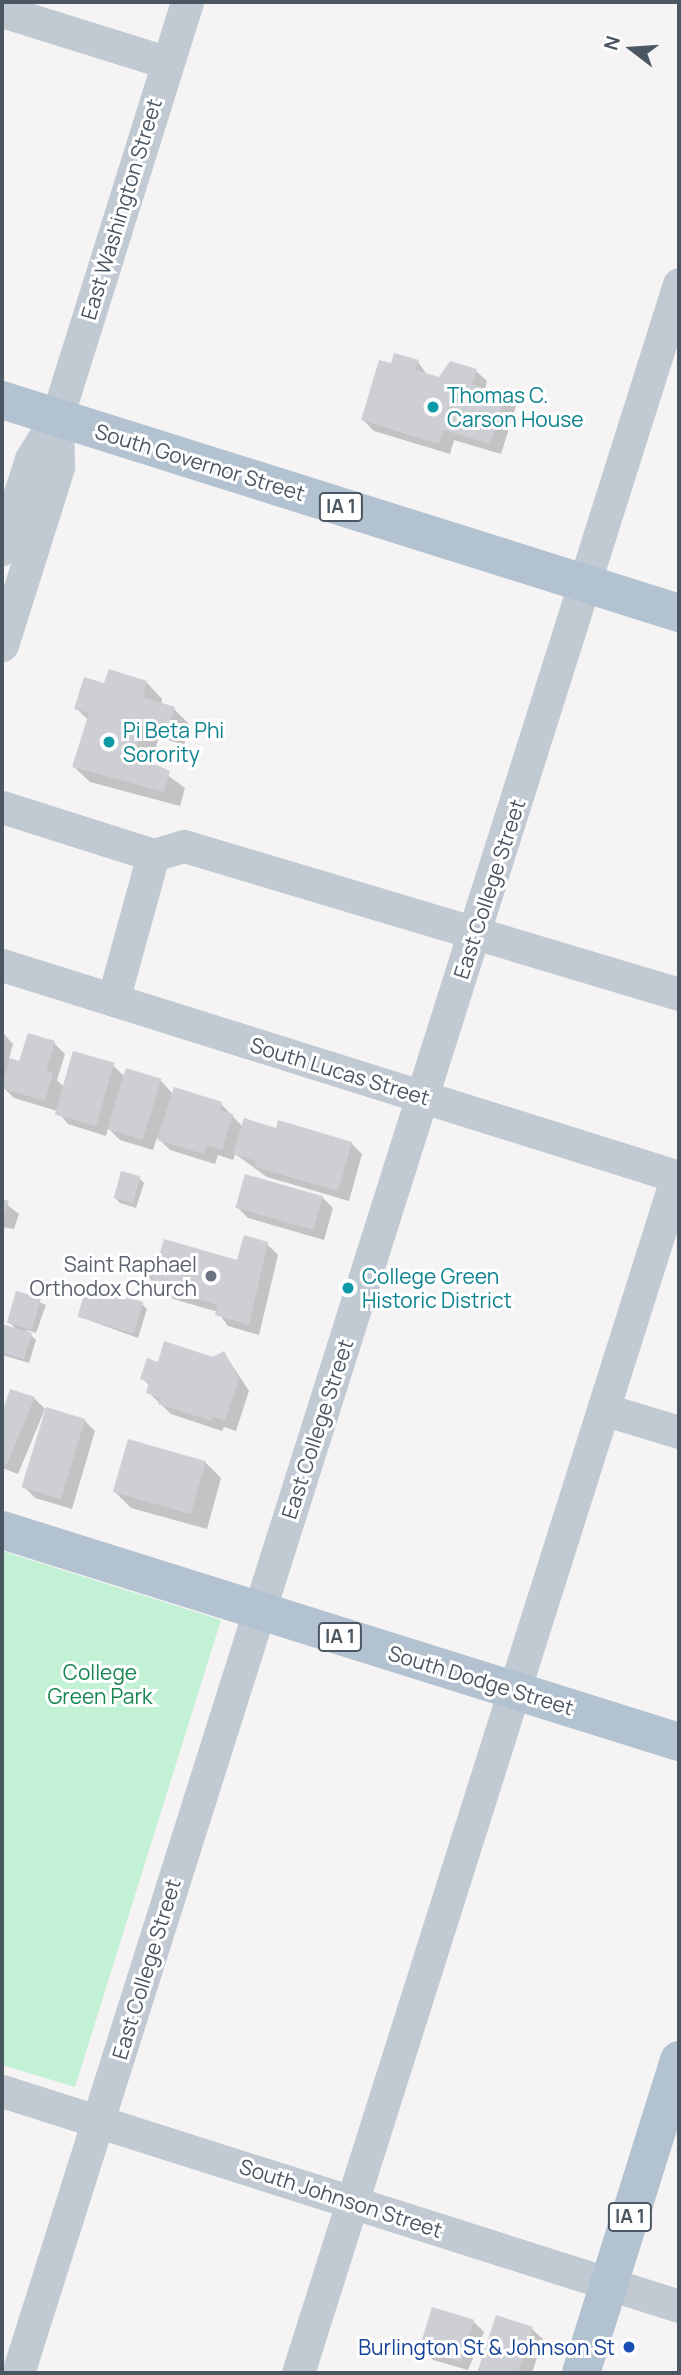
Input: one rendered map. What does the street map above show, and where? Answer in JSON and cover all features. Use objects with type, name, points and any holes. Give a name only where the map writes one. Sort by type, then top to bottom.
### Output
[{"type":"main road","name":"South Governor Street","points":[[2,400],[679,613]]},
{"type":"main road","name":"South Dodge Street","points":[[2,1530],[679,1742]]},
{"type":"main road","name":"IA 1","points":[[581,2373],[679,2060]]},
{"type":"street","name":"East Washington Street","points":[[2,549],[31,459],[57,417],[166,62],[187,2]]},
{"type":"street","points":[[2,11],[166,62]]},
{"type":"street","name":"East College Street","points":[[18,2373],[679,285]]},
{"type":"street","name":"East Washington Street","points":[[2,645],[58,467],[57,417]]},
{"type":"street","points":[[2,807],[153,855],[184,846],[474,936],[679,994]]},
{"type":"street","points":[[113,1000],[153,855]]},
{"type":"street","name":"South Lucas Street","points":[[2,965],[678,1177]]},
{"type":"street","points":[[298,2373],[678,1177]]},
{"type":"street","points":[[603,1409],[679,1432]]},
{"type":"street","name":"South Johnson Street","points":[[2,2091],[679,2306]]},
{"type":"green space","name":"College Green Park","points":[[2,1551],[221,1620],[75,2087],[2,2065]]},
{"type":"building","name":"Thomas C. Carson House","points":[[394,353],[419,360],[416,370],[439,377],[450,361],[477,369],[472,384],[506,394],[490,444],[444,430],[439,444],[361,420],[379,360],[391,363]]},
{"type":"building","name":"Pi Beta Phi Sorority","points":[[109,669],[147,681],[143,697],[175,707],[168,730],[144,722],[134,755],[170,771],[164,792],[72,767],[89,713],[74,709],[84,677],[104,683]]},
{"type":"building","points":[[28,1033],[55,1041],[46,1071],[53,1073],[45,1101],[2,1088],[10,1058],[19,1061]]},
{"type":"building","points":[[73,1051],[114,1063],[96,1126],[55,1114]]},
{"type":"building","points":[[126,1068],[161,1079],[143,1140],[107,1129]]},
{"type":"building","points":[[174,1087],[222,1102],[220,1110],[233,1114],[222,1150],[207,1145],[204,1154],[157,1140]]},
{"type":"building","points":[[244,1118],[276,1128],[278,1120],[352,1142],[338,1191],[255,1167],[256,1161],[233,1154]]},
{"type":"building","points":[[121,1171],[140,1176],[133,1203],[114,1198]]},
{"type":"building","points":[[245,1174],[323,1196],[313,1230],[235,1208]]},
{"type":"building","points":[[2,1199],[9,1201],[2,1221]]},
{"type":"building","points":[[244,1235],[268,1242],[249,1325],[215,1315],[218,1305],[150,1286],[153,1277],[145,1275],[151,1257],[158,1259],[164,1239],[237,1260]]},
{"type":"building","points":[[87,1285],[143,1302],[134,1334],[77,1317]]},
{"type":"building","points":[[16,1291],[41,1298],[32,1330],[7,1323]]},
{"type":"building","points":[[2,1324],[32,1333],[24,1359],[2,1353]]},
{"type":"building","points":[[164,1341],[213,1357],[224,1351],[239,1379],[225,1421],[213,1417],[212,1421],[158,1404],[160,1398],[146,1393],[149,1382],[140,1379],[147,1358],[158,1362]]},
{"type":"building","points":[[10,1389],[35,1397],[7,1464],[2,1462],[2,1413]]},
{"type":"building","points":[[46,1407],[85,1419],[61,1499],[21,1487]]},
{"type":"building","points":[[128,1439],[206,1461],[191,1514],[113,1492]]},
{"type":"building","points":[[432,2307],[474,2320],[461,2362],[419,2349]]},
{"type":"building","points":[[496,2315],[533,2327],[518,2373],[477,2373]]},
{"type":"place","name":"Thomas C. Carson House","points":[[433,407]]},
{"type":"place","name":"Pi Beta Phi Sorority","points":[[109,742]]},
{"type":"place","name":"Saint Raphael Orthodox Church","points":[[211,1276]]},
{"type":"place","name":"College Green Historic District","points":[[348,1288]]},
{"type":"place","name":"Burlington St & Johnson St","points":[[629,2347]]}]
